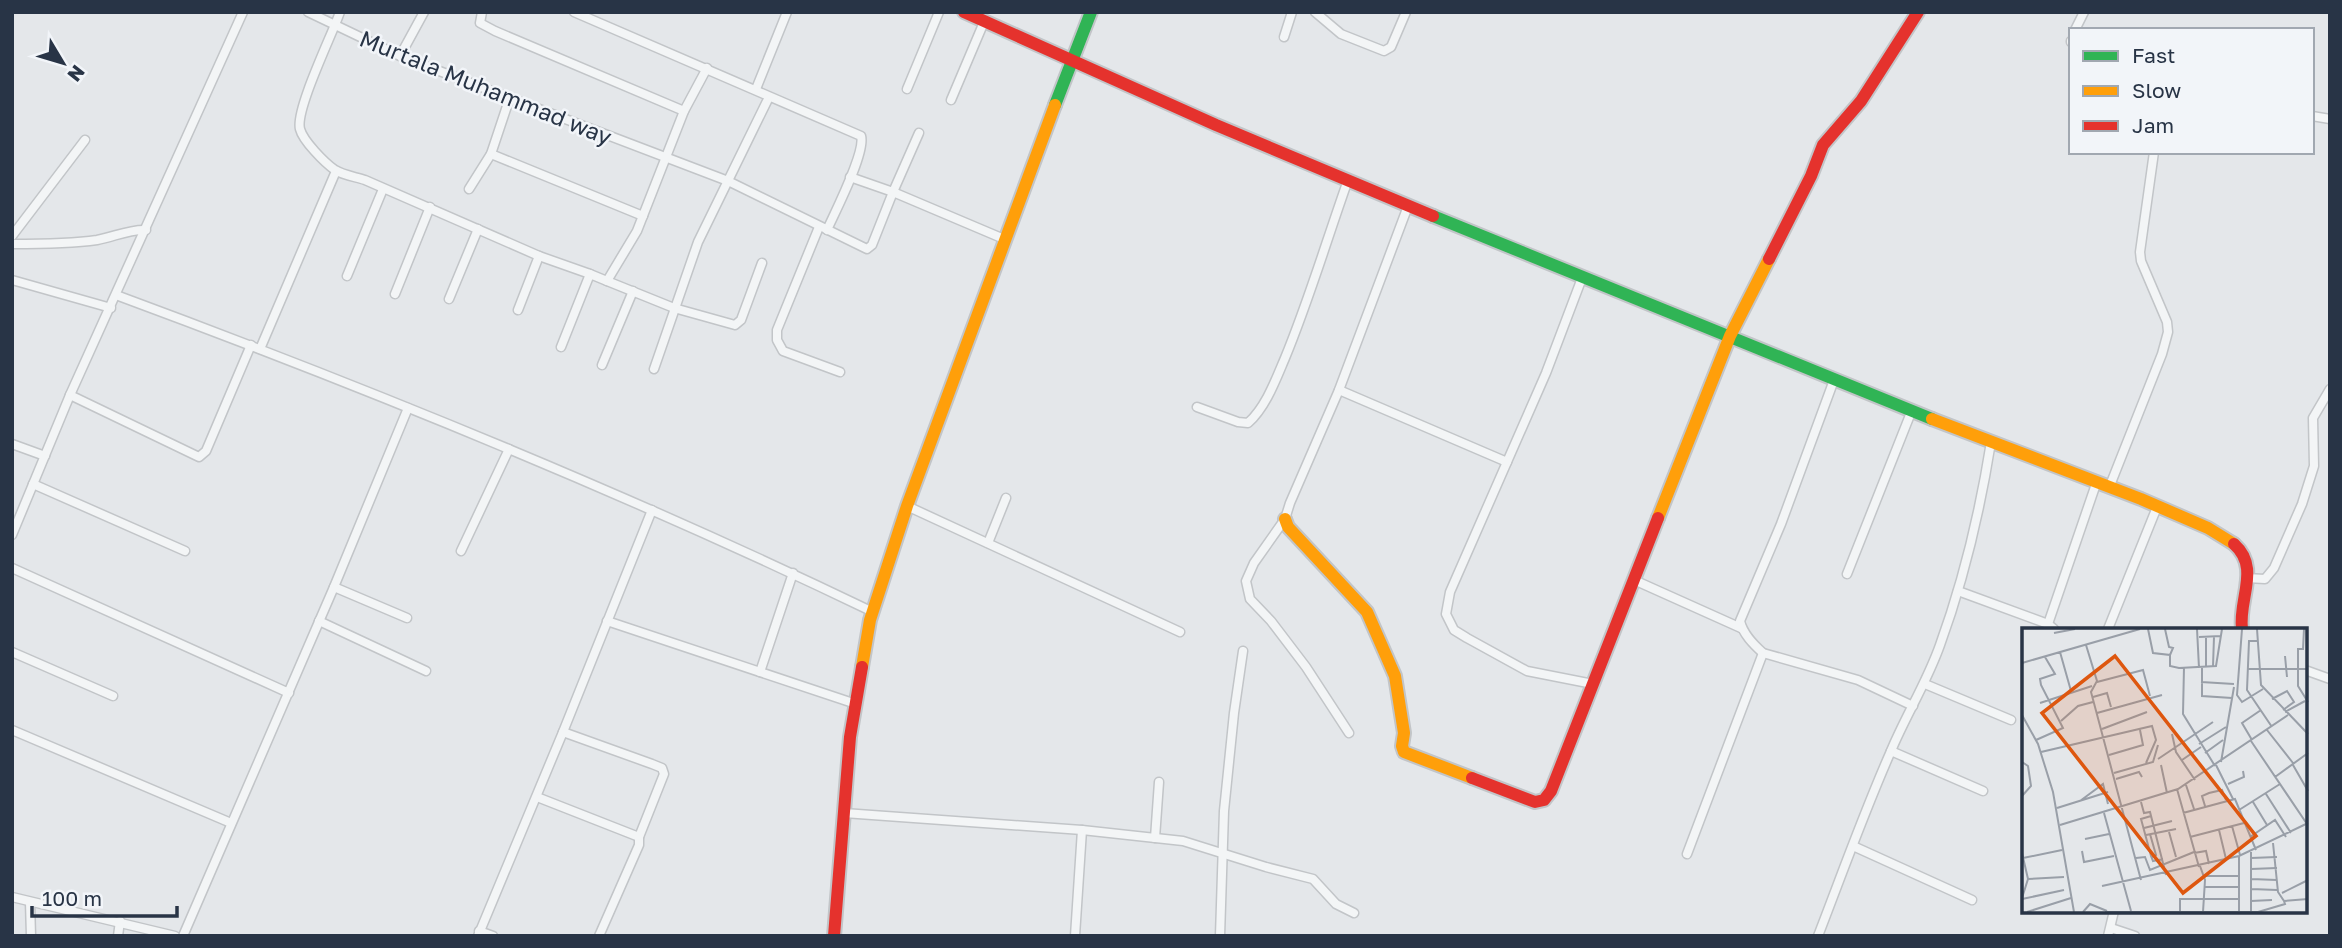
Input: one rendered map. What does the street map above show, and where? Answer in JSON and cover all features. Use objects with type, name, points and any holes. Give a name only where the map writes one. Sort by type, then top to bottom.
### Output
[{"type":"street","points":[[12,535],[70,395],[243,12]]},
{"type":"street","name":"Murtala Muhammad way","points":[[308,12],[400,56],[728,181],[867,249],[870,248],[886,213],[893,192]]},
{"type":"street","points":[[340,12],[301,109],[299,127],[303,137],[335,171],[365,180],[539,256],[674,308],[735,325],[741,320],[762,262]]},
{"type":"street","points":[[400,56],[424,12]]},
{"type":"street","points":[[482,12],[480,23],[495,31],[684,110]]},
{"type":"street","points":[[574,12],[862,136],[863,142],[850,177],[777,330],[777,340],[783,351],[840,372]]},
{"type":"street","points":[[756,89],[787,12]]},
{"type":"street","points":[[907,89],[939,12]]},
{"type":"street","points":[[964,12],[1216,125],[1582,278],[2205,525],[2238,544],[2247,563],[2242,628]]},
{"type":"street","points":[[834,936],[850,737],[873,612],[907,506],[1004,239],[1091,12]]},
{"type":"street","points":[[1284,37],[1292,12]]},
{"type":"street","points":[[1315,12],[1341,34],[1384,51],[1391,47],[1406,12]]},
{"type":"street","points":[[1285,519],[1288,527],[1367,612],[1395,676],[1404,733],[1404,752],[1541,802],[1551,791],[1730,337],[1811,176],[1823,145],[1861,101],[1918,12]]},
{"type":"street","points":[[2076,28],[2084,12]]},
{"type":"street","points":[[951,100],[984,22]]},
{"type":"street","points":[[607,281],[643,216],[684,110],[706,68]]},
{"type":"street","points":[[469,189],[491,154],[510,97]]},
{"type":"street","points":[[654,369],[698,242],[769,97]]},
{"type":"street","points":[[893,192],[919,133]]},
{"type":"street","points":[[12,236],[85,140]]},
{"type":"street","points":[[491,154],[643,216]]},
{"type":"street","points":[[2109,488],[2162,354],[2168,332],[2167,322],[2141,261],[2140,252],[2154,154]]},
{"type":"street","points":[[260,349],[335,171]]},
{"type":"street","points":[[850,177],[893,192],[1004,239]]},
{"type":"street","points":[[1197,407],[1238,422],[1248,423],[1255,416],[1276,378],[1297,327],[1348,180]]},
{"type":"street","points":[[346,276],[383,188]]},
{"type":"street","points":[[1349,733],[1282,635],[1250,599],[1246,581],[1254,563],[1285,519],[1339,390],[1408,206]]},
{"type":"street","points":[[395,294],[430,207]]},
{"type":"street","points":[[12,244],[96,240],[133,229],[146,230]]},
{"type":"street","points":[[449,299],[478,229]]},
{"type":"street","points":[[517,310],[539,256]]},
{"type":"street","points":[[561,347],[590,274]]},
{"type":"street","points":[[1582,278],[1546,373],[1450,592],[1446,614],[1454,630],[1527,671],[1593,684]]},
{"type":"street","points":[[12,280],[111,308]]},
{"type":"street","points":[[602,365],[633,291]]},
{"type":"street","points":[[116,295],[251,345],[509,449],[793,573],[873,612]]},
{"type":"street","points":[[70,395],[200,457],[206,451],[251,345]]},
{"type":"street","points":[[1834,380],[1781,524],[1740,621],[1741,628],[1753,645],[1763,653],[1858,680],[1913,706]]},
{"type":"street","points":[[2246,578],[2265,579],[2274,568],[2302,504],[2315,466],[2312,424],[2330,389]]},
{"type":"street","points":[[1339,390],[1507,462]]},
{"type":"street","points":[[183,936],[289,693],[408,408]]},
{"type":"street","points":[[1847,574],[1912,410]]},
{"type":"street","points":[[1818,936],[1891,751],[1925,684],[1958,591],[1982,494],[1991,442]]},
{"type":"street","points":[[12,444],[45,456]]},
{"type":"street","points":[[461,551],[509,449]]},
{"type":"street","points":[[1958,591],[2051,627],[2097,481]]},
{"type":"street","points":[[33,484],[185,551]]},
{"type":"street","points":[[988,543],[1006,498]]},
{"type":"street","points":[[907,506],[1180,632]]},
{"type":"street","points":[[2108,628],[2157,507]]},
{"type":"street","points":[[493,936],[479,934],[652,510]]},
{"type":"street","points":[[12,568],[289,693]]},
{"type":"street","points":[[760,672],[793,573]]},
{"type":"street","points":[[1634,580],[1741,628]]},
{"type":"street","points":[[334,587],[407,618]]},
{"type":"street","points":[[319,621],[426,671]]},
{"type":"street","points":[[607,621],[856,704]]},
{"type":"street","points":[[1220,936],[1224,811],[1243,651]]},
{"type":"street","points":[[12,652],[113,696]]},
{"type":"street","points":[[1688,854],[1763,653]]},
{"type":"street","points":[[2307,671],[2330,679]]},
{"type":"street","points":[[1925,684],[2011,720]]},
{"type":"street","points":[[12,730],[231,823]]},
{"type":"street","points":[[563,733],[662,768],[664,774],[639,836],[639,845],[599,936]]},
{"type":"street","points":[[1891,751],[1983,791]]},
{"type":"street","points":[[1155,838],[1158,782]]},
{"type":"street","points":[[537,797],[639,836]]},
{"type":"street","points":[[844,813],[1082,830],[1183,841],[1313,879],[1336,904],[1354,913]]},
{"type":"street","points":[[1075,936],[1082,830]]},
{"type":"street","points":[[1853,846],[1972,900]]},
{"type":"street","points":[[12,897],[176,936]]},
{"type":"street","points":[[30,902],[31,936]]},
{"type":"street","points":[[2114,913],[2110,932],[2135,936]]},
{"type":"street","points":[[118,936],[120,921]]},
{"type":"traffic: fast","points":[[1055,105],[1091,12]]},
{"type":"traffic: fast","points":[[1433,216],[1932,419]]},
{"type":"traffic: slow","points":[[862,667],[870,620],[907,506],[1055,105]]},
{"type":"traffic: slow","points":[[1658,518],[1730,336],[1769,259]]},
{"type":"traffic: slow","points":[[1932,419],[2141,499],[2208,528],[2234,544]]},
{"type":"traffic: slow","points":[[1285,519],[1288,527],[1367,612],[1395,676],[1404,733],[1404,752],[1472,778]]},
{"type":"traffic: jam","points":[[964,12],[1216,125],[1433,216]]},
{"type":"traffic: jam","points":[[1769,259],[1811,176],[1823,145],[1861,101],[1918,12]]},
{"type":"traffic: jam","points":[[1472,778],[1535,802],[1544,800],[1551,791],[1658,518]]},
{"type":"traffic: jam","points":[[2234,544],[2246,563],[2247,584],[2242,628]]},
{"type":"traffic: jam","points":[[834,936],[850,737],[862,667]]}]
